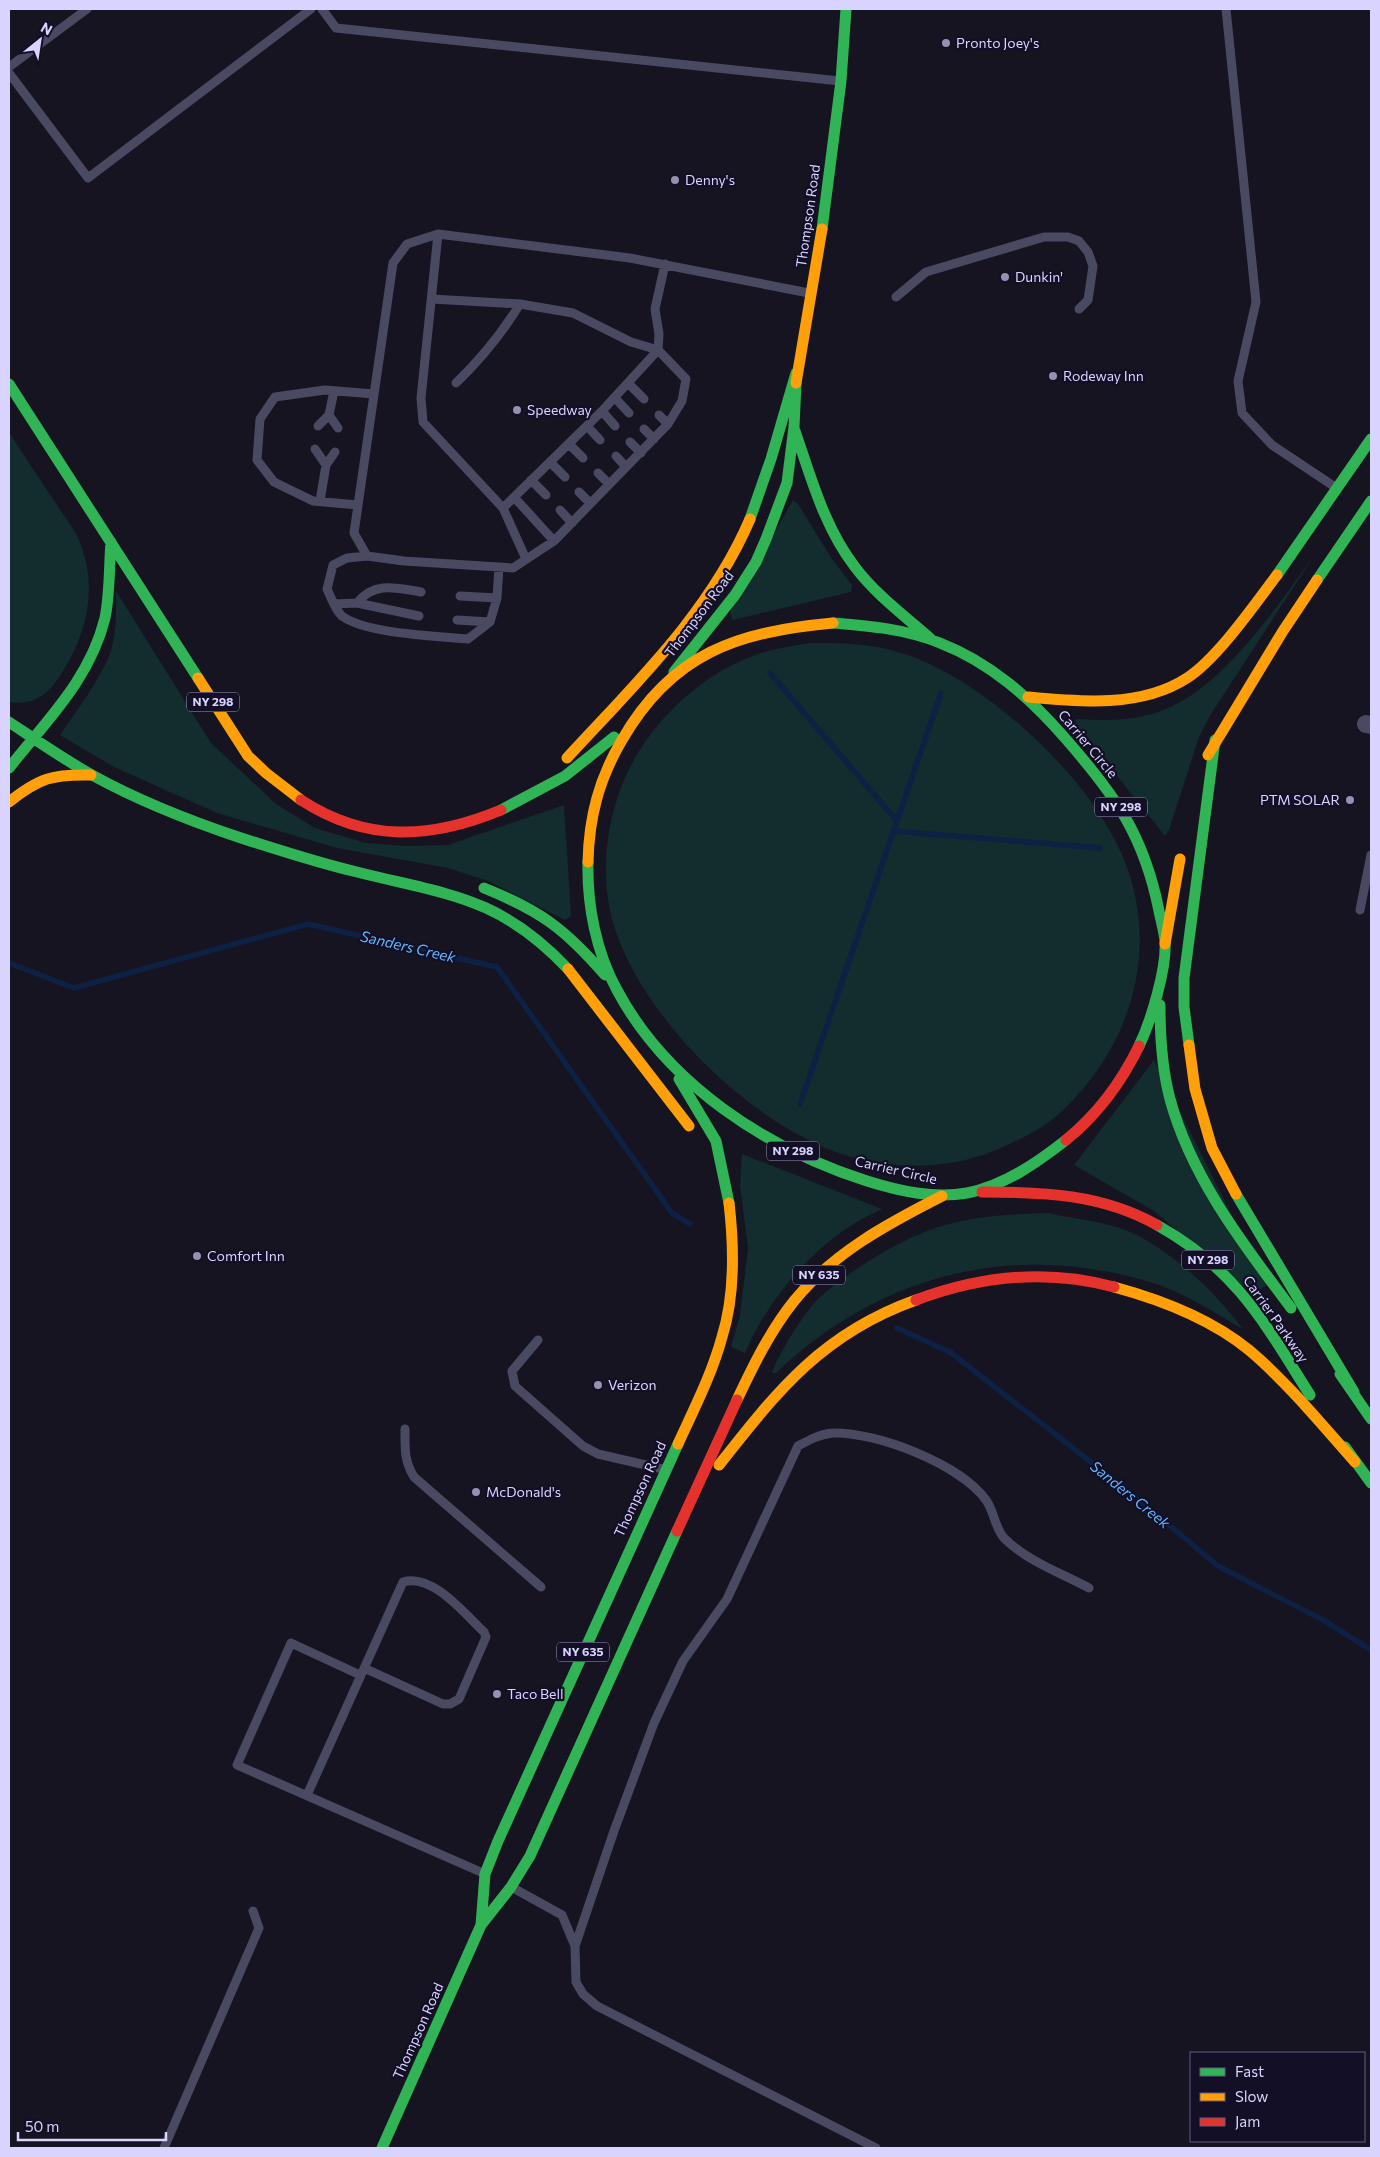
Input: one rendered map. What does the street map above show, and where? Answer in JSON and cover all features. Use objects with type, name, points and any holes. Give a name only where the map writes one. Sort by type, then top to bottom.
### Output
[{"type":"main road","name":"Thompson Road","points":[[671,676],[735,595],[756,562],[787,483],[794,427],[796,373],[811,293],[841,81],[846,9]]},
{"type":"main road","points":[[532,796],[667,650],[696,612],[721,574],[740,542],[754,509],[796,373]]},
{"type":"main road","name":"NY 298","points":[[9,384],[248,756],[262,771],[288,792],[324,813],[378,830],[400,833],[428,832],[459,824],[501,811],[532,796],[588,761],[635,717]]},
{"type":"main road","name":"Thompson Road","points":[[794,427],[822,508],[848,557],[869,583],[932,640]]},
{"type":"main road","points":[[1028,697],[1102,702],[1126,700],[1152,693],[1193,673],[1247,615],[1371,439]]},
{"type":"main road","points":[[1197,778],[1216,740],[1283,631],[1371,501]]},
{"type":"main road","points":[[9,768],[80,680],[92,656],[105,617],[110,542]]},
{"type":"main road","name":"Carrier Circle","points":[[833,623],[873,627],[932,640],[972,659],[1028,697],[1084,759],[1119,804],[1154,879],[1165,944],[1159,986],[1135,1058],[1120,1082],[1094,1116],[1058,1148],[1008,1177],[973,1192],[942,1196],[888,1187],[850,1176],[806,1159],[764,1136],[723,1108],[667,1058],[641,1026],[615,988],[589,913],[587,880],[589,821],[603,772],[635,717],[671,676],[728,645],[766,631],[790,627],[833,623]]},
{"type":"main road","points":[[9,722],[93,775],[177,815],[258,843],[346,869],[466,899],[499,913],[539,941],[562,962],[597,1003],[695,1135]]},
{"type":"main road","points":[[1216,740],[1192,904],[1184,978],[1184,1007],[1195,1089],[1212,1148],[1245,1212],[1354,1392]]},
{"type":"main road","points":[[9,802],[32,783],[55,774],[93,775]]},
{"type":"main road","points":[[258,843],[355,859]]},
{"type":"main road","points":[[1165,944],[1183,845]]},
{"type":"main road","name":"NY 298","points":[[469,882],[507,897],[554,922],[578,943],[615,988]]},
{"type":"main road","name":"Carrier Parkway","points":[[1159,986],[1160,1029],[1170,1100],[1194,1163],[1271,1281],[1354,1392],[1371,1419]]},
{"type":"main road","name":"Thompson Road","points":[[382,2148],[481,1925],[498,1881],[498,1841],[705,1384],[719,1350],[726,1324],[732,1277],[731,1238],[727,1195],[715,1140],[667,1058]]},
{"type":"main road","points":[[709,1161],[727,1195]]},
{"type":"main road","name":"Carrier Parkway","points":[[973,1192],[1034,1193],[1078,1197],[1121,1208],[1156,1224],[1188,1245],[1225,1274],[1251,1307],[1371,1483]]},
{"type":"main road","name":"Thompson Road","points":[[481,1925],[498,1881],[530,1856],[691,1500],[770,1335],[793,1302],[815,1279],[863,1239],[942,1196]]},
{"type":"main road","points":[[691,1500],[760,1414],[807,1363],[849,1330],[883,1312],[949,1288],[994,1279],[1054,1278],[1098,1282],[1144,1294],[1190,1314],[1247,1348],[1295,1396],[1355,1462]]},
{"type":"lane","points":[[9,67],[87,9]]},
{"type":"lane","points":[[9,73],[88,178],[311,9]]},
{"type":"lane","points":[[322,9],[336,28],[841,81]]},
{"type":"lane","points":[[1226,9],[1256,302],[1238,381],[1242,414],[1272,445],[1337,489]]},
{"type":"lane","points":[[368,556],[354,534],[393,263],[407,244],[438,234],[630,258],[811,293]]},
{"type":"lane","points":[[438,234],[421,398],[424,422],[503,508],[526,559]]},
{"type":"lane","points":[[896,297],[926,272],[1044,237],[1068,237],[1079,241],[1088,252],[1093,266],[1088,300],[1079,309]]},
{"type":"lane","points":[[503,508],[602,411],[658,350],[659,334],[655,309],[665,264]]},
{"type":"lane","points":[[432,299],[520,304],[573,313],[631,342],[658,350],[686,379],[682,402],[668,424],[554,541],[512,568],[499,567],[404,561],[368,556],[347,558],[333,565],[327,589],[342,616],[360,624],[402,632],[468,639],[490,622],[497,598],[499,567]]},
{"type":"lane","points":[[456,383],[472,368],[503,331],[520,304]]},
{"type":"lane","points":[[628,384],[644,399]]},
{"type":"lane","points":[[358,505],[313,501],[274,482],[257,460],[260,419],[275,397],[325,390],[374,394]]},
{"type":"lane","points":[[318,426],[329,414],[334,391]]},
{"type":"lane","points":[[614,398],[629,413]]},
{"type":"lane","points":[[602,411],[615,426]]},
{"type":"lane","points":[[329,414],[338,428]]},
{"type":"lane","points":[[659,415],[668,424]]},
{"type":"lane","points":[[587,426],[600,440]]},
{"type":"lane","points":[[644,429],[654,439]]},
{"type":"lane","points":[[630,442],[641,453]]},
{"type":"lane","points":[[569,444],[583,458]]},
{"type":"lane","points":[[315,449],[326,465]]},
{"type":"lane","points":[[320,501],[326,465],[335,452]]},
{"type":"lane","points":[[616,456],[626,467]]},
{"type":"lane","points":[[550,462],[565,477]]},
{"type":"lane","points":[[598,473],[609,484]]},
{"type":"lane","points":[[531,480],[546,495]]},
{"type":"lane","points":[[579,492],[590,503]]},
{"type":"lane","points":[[514,497],[554,541]]},
{"type":"lane","points":[[560,510],[572,523]]},
{"type":"lane","points":[[357,603],[366,592],[380,588],[421,592]]},
{"type":"lane","points":[[460,596],[497,598]]},
{"type":"lane","points":[[334,604],[357,603],[419,616]]},
{"type":"lane","points":[[457,620],[490,622]]},
{"type":"lane","points":[[1360,910],[1371,854]]},
{"type":"lane","points":[[538,1340],[512,1371],[515,1386],[584,1446],[598,1454],[665,1470]]},
{"type":"lane","points":[[405,1429],[407,1467],[414,1477],[541,1587]]},
{"type":"lane","points":[[876,2148],[597,2006],[582,1994],[576,1982],[575,1946],[614,1831],[654,1723],[683,1661],[728,1599],[786,1467],[798,1446],[812,1437],[832,1433],[871,1438],[918,1453],[960,1476],[986,1500],[1003,1536],[1020,1550],[1089,1588]]},
{"type":"lane","points":[[307,1795],[362,1672],[403,1582],[412,1579],[433,1585],[484,1632],[486,1637],[458,1699],[450,1704],[443,1704],[362,1672],[291,1643],[237,1765],[498,1881],[562,1915],[575,1946]]},
{"type":"lane","points":[[164,2148],[259,1928],[253,1911]]},
{"type":"green space","points":[[9,432],[77,536],[85,557],[89,591],[88,608],[79,640],[63,671],[47,692],[35,700],[19,703],[9,702]]},
{"type":"green space","points":[[793,500],[798,504],[832,559],[852,585],[851,592],[732,620],[730,612]]},
{"type":"green space","points":[[1317,551],[1211,714],[1199,737],[1169,830],[1165,836],[1074,722],[1077,719],[1110,720],[1153,714],[1186,699],[1208,683],[1249,641]]},
{"type":"green space","points":[[116,591],[211,743],[276,804],[315,828],[366,843],[406,846],[448,845],[564,805],[571,916],[565,920],[488,881],[448,868],[337,848],[217,813],[114,767],[60,735],[93,687],[112,649],[115,632]]},
{"type":"green space","points":[[810,643],[871,646],[909,655],[959,680],[990,701],[1047,750],[1074,779],[1108,827],[1131,880],[1138,916],[1139,952],[1134,988],[1123,1022],[1107,1055],[1086,1085],[1053,1119],[1037,1130],[980,1156],[946,1164],[911,1166],[876,1163],[822,1146],[784,1126],[747,1101],[712,1071],[680,1037],[652,1002],[630,965],[615,929],[609,907],[606,883],[608,836],[620,790],[641,748],[652,732],[678,703],[709,679],[743,660],[761,653]]},
{"type":"green space","points":[[1154,1060],[1267,1285],[1253,1294],[1154,1211],[1074,1165]]},
{"type":"green space","points":[[742,1154],[882,1209],[855,1223],[835,1237],[803,1265],[764,1316],[745,1353],[731,1347],[740,1315],[748,1248],[740,1185]]},
{"type":"green space","points":[[1048,1213],[1093,1221],[1137,1235],[1167,1254],[1195,1276],[1243,1329],[1170,1289],[1107,1271],[1055,1265],[1004,1266],[955,1274],[907,1289],[861,1310],[817,1338],[776,1373],[772,1373],[779,1356],[812,1305],[843,1278],[873,1258],[920,1234],[948,1224],[976,1218]]},
{"type":"waterway","points":[[770,673],[897,821]]},
{"type":"waterway","points":[[800,1104],[941,693]]},
{"type":"waterway","points":[[893,831],[1100,848]]},
{"type":"waterway","name":"Sanders Creek","points":[[9,963],[74,988],[308,924],[497,967],[672,1213],[690,1224]]},
{"type":"waterway","name":"Sanders Creek","points":[[897,1328],[950,1352],[1133,1495],[1218,1566],[1325,1621],[1371,1650]]},
{"type":"traffic: fast","points":[[822,229],[841,81],[846,9]]},
{"type":"traffic: fast","points":[[750,519],[771,459],[796,373]]},
{"type":"traffic: fast","points":[[674,672],[735,595],[756,562],[766,539],[787,483],[794,427],[796,383]]},
{"type":"traffic: fast","points":[[9,384],[198,678]]},
{"type":"traffic: fast","points":[[795,431],[819,501],[844,552],[872,587],[932,640]]},
{"type":"traffic: fast","points":[[1277,575],[1371,439]]},
{"type":"traffic: fast","points":[[1317,580],[1371,501]]},
{"type":"traffic: fast","points":[[9,768],[66,698],[89,660],[98,640],[107,609],[111,542]]},
{"type":"traffic: fast","points":[[833,623],[901,631],[927,638],[959,651],[993,671],[1024,696],[1052,723],[1099,778],[1125,817],[1145,860],[1153,884],[1165,941],[1161,979],[1139,1046]]},
{"type":"traffic: fast","points":[[9,722],[92,775],[146,802],[184,817],[241,838],[313,860],[446,894],[495,912],[519,926],[543,945],[568,969]]},
{"type":"traffic: fast","points":[[501,810],[565,776],[614,737]]},
{"type":"traffic: fast","points":[[1189,1045],[1184,1007],[1184,978],[1215,740]]},
{"type":"traffic: fast","points":[[588,862],[589,895],[598,944],[617,990],[638,1024],[663,1055],[692,1084],[758,1132],[830,1168],[867,1181],[904,1191],[942,1195],[967,1193],[994,1185],[1032,1165],[1066,1140]]},
{"type":"traffic: fast","points":[[484,888],[504,896],[551,923],[577,945],[605,975]]},
{"type":"traffic: fast","points":[[1160,1005],[1160,1029],[1167,1088],[1179,1128],[1191,1156],[1220,1209],[1291,1308]]},
{"type":"traffic: fast","points":[[679,1079],[716,1141],[729,1203]]},
{"type":"traffic: fast","points":[[1236,1194],[1354,1392]]},
{"type":"traffic: fast","points":[[1157,1225],[1208,1260],[1228,1279],[1262,1321],[1310,1395]]},
{"type":"traffic: fast","points":[[1340,1374],[1371,1419]]},
{"type":"traffic: fast","points":[[481,1925],[485,1874],[498,1841],[678,1444]]},
{"type":"traffic: fast","points":[[1345,1447],[1371,1483]]},
{"type":"traffic: fast","points":[[382,2148],[481,1925],[511,1887],[530,1856],[677,1531]]},
{"type":"traffic: slow","points":[[796,383],[822,229]]},
{"type":"traffic: slow","points":[[567,758],[644,675],[692,617],[714,586],[750,519]]},
{"type":"traffic: slow","points":[[1028,697],[1110,701],[1130,699],[1169,688],[1187,678],[1211,658],[1277,575]]},
{"type":"traffic: slow","points":[[1208,755],[1283,631],[1317,580]]},
{"type":"traffic: slow","points":[[588,862],[593,814],[607,769],[641,710],[663,686],[685,667],[710,652],[737,641],[798,627],[833,623]]},
{"type":"traffic: slow","points":[[198,678],[248,756],[266,773],[301,800]]},
{"type":"traffic: slow","points":[[9,802],[29,788],[47,779],[66,775],[91,775]]},
{"type":"traffic: slow","points":[[1165,944],[1180,859]]},
{"type":"traffic: slow","points":[[568,969],[689,1126]]},
{"type":"traffic: slow","points":[[1189,1045],[1195,1089],[1212,1148],[1236,1194]]},
{"type":"traffic: slow","points":[[737,1400],[777,1324],[809,1284],[843,1254],[862,1241],[901,1217],[942,1196]]},
{"type":"traffic: slow","points":[[678,1444],[708,1378],[726,1321],[732,1271],[732,1236],[729,1203]]},
{"type":"traffic: slow","points":[[1114,1287],[1168,1304],[1219,1329],[1234,1339],[1277,1376],[1355,1462]]},
{"type":"traffic: slow","points":[[719,1465],[783,1389],[828,1347],[854,1329],[883,1313],[916,1300]]},
{"type":"traffic: jam","points":[[301,800],[326,814],[350,824],[375,830],[400,832],[450,827],[501,810]]},
{"type":"traffic: jam","points":[[1066,1140],[1088,1120],[1108,1097],[1139,1046]]},
{"type":"traffic: jam","points":[[982,1192],[1050,1194],[1094,1201],[1115,1207],[1157,1225]]},
{"type":"traffic: jam","points":[[916,1300],[965,1285],[1014,1278],[1064,1278],[1114,1287]]},
{"type":"traffic: jam","points":[[677,1531],[737,1400]]},
{"type":"place","name":"Pronto Joey's","points":[[946,43]]},
{"type":"place","name":"Denny's","points":[[675,180]]},
{"type":"place","name":"Dunkin'","points":[[1005,277]]},
{"type":"place","name":"Rodeway Inn","points":[[1053,376]]},
{"type":"place","name":"Speedway","points":[[517,410]]},
{"type":"place","name":"PTM SOLAR","points":[[1350,800]]},
{"type":"place","name":"Comfort Inn","points":[[197,1256]]},
{"type":"place","name":"Verizon","points":[[598,1385]]},
{"type":"place","name":"McDonald's","points":[[476,1492]]},
{"type":"place","name":"Taco Bell","points":[[497,1694]]}]
